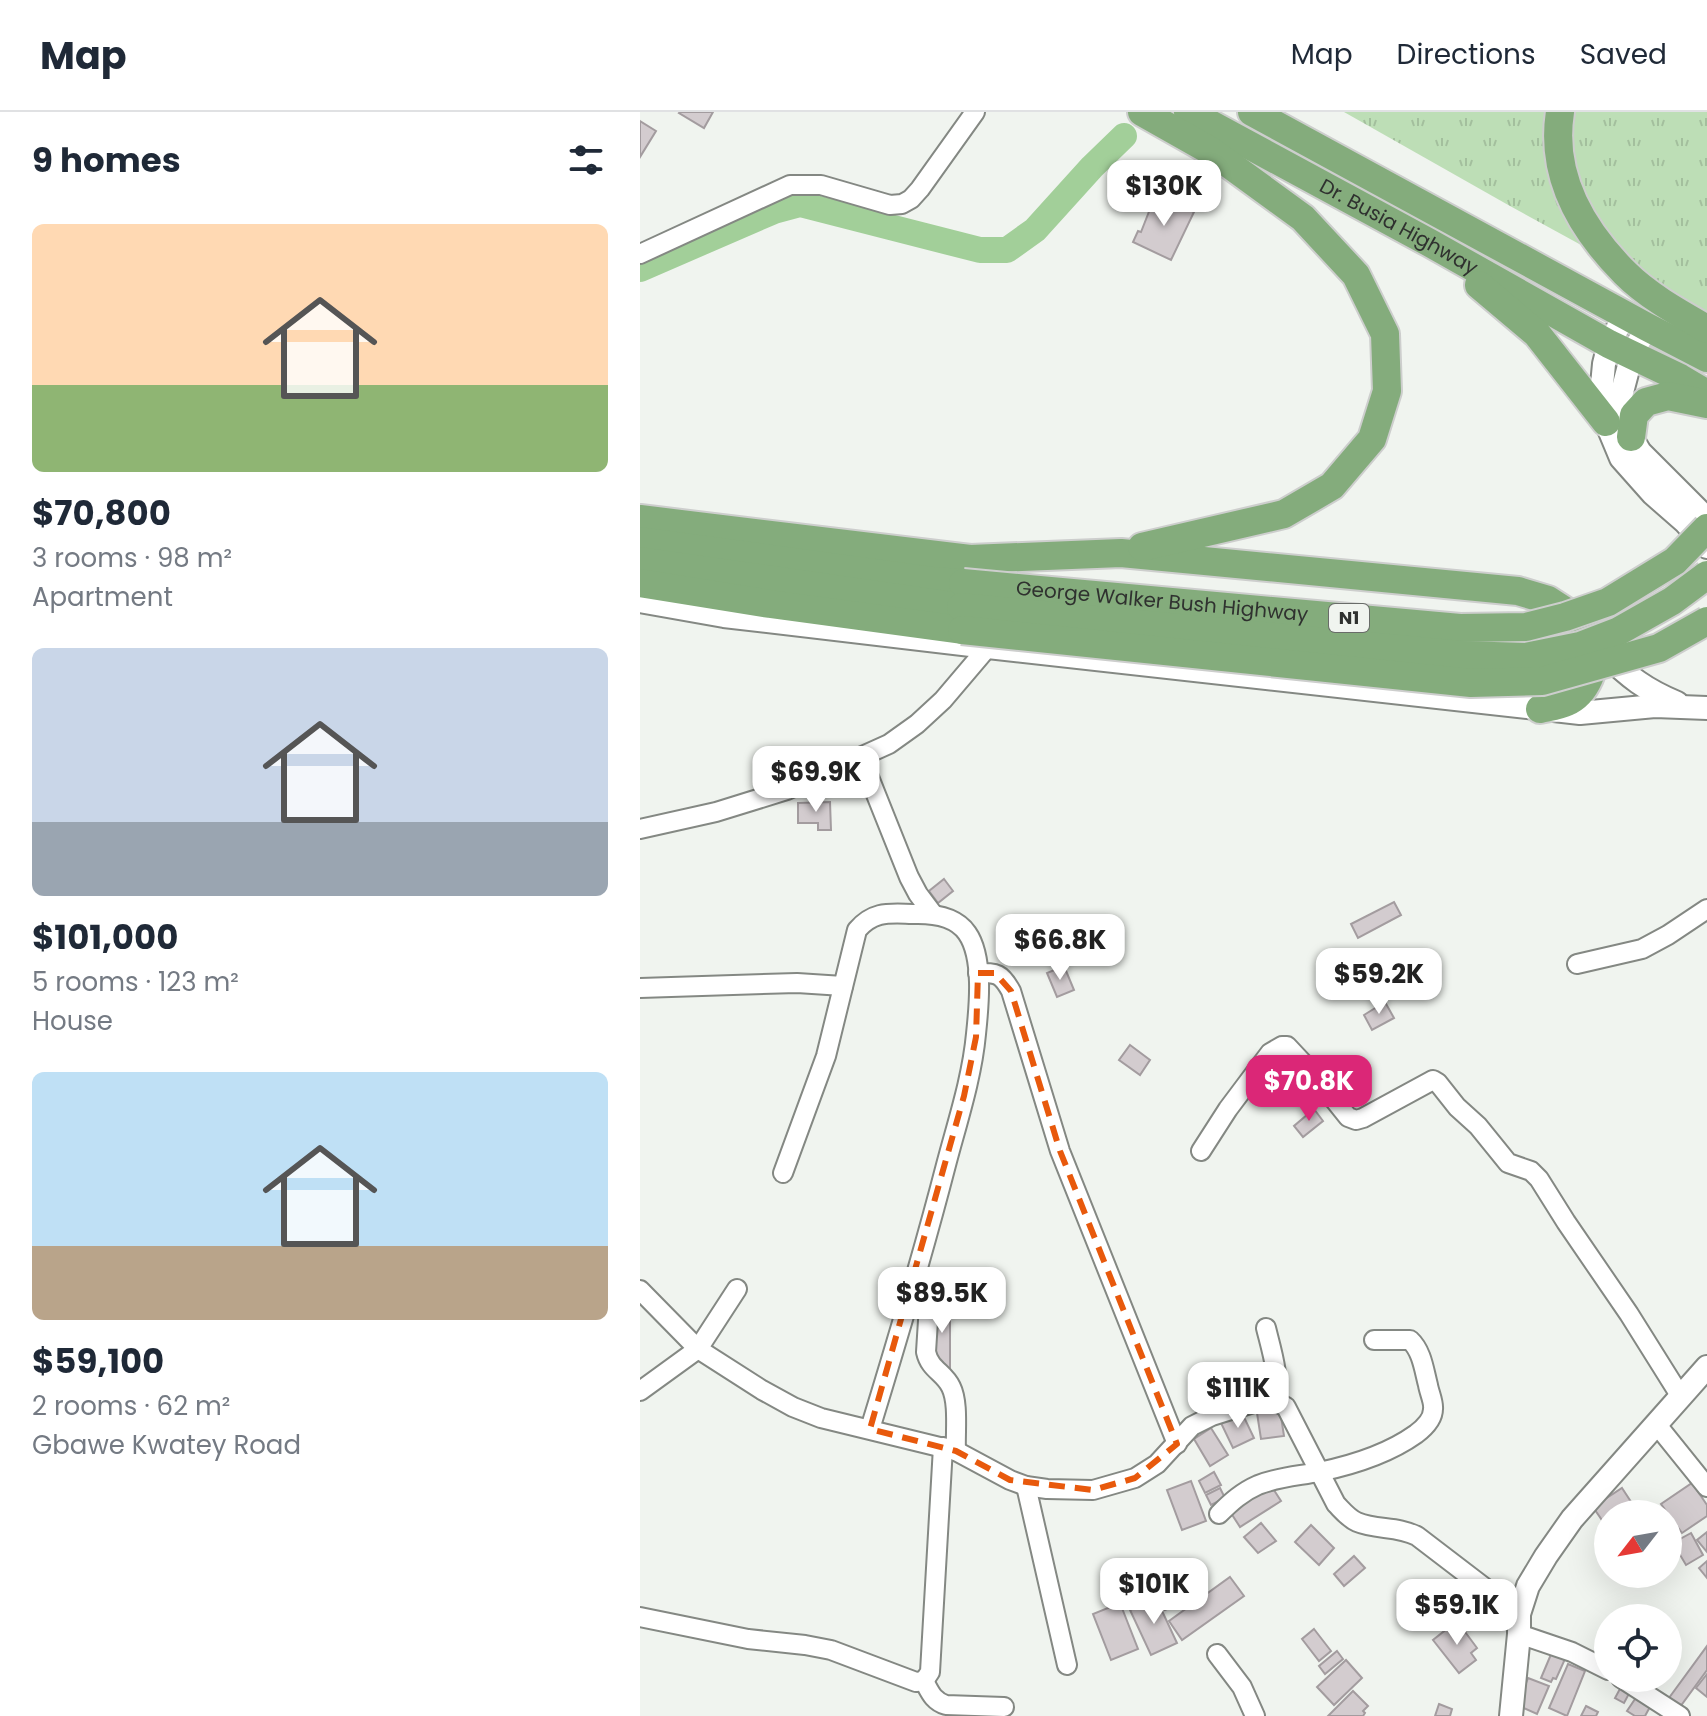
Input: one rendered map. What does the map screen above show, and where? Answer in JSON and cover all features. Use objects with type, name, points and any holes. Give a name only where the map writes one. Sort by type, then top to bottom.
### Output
[{"type":"highway","points":[[1121,553],[1284,514],[1332,486],[1372,439],[1387,391],[1385,334],[1356,275],[1303,218],[1211,151],[1142,112]]},
{"type":"highway","name":"Dr. Busia Highway","points":[[1188,112],[1707,394]]},
{"type":"highway","name":"Dr. Busia Highway","points":[[1252,112],[1707,358]]},
{"type":"highway","points":[[1560,112],[1560,160],[1570,197],[1588,229],[1626,275],[1670,308],[1707,329]]},
{"type":"highway","points":[[1430,243],[1537,334],[1606,422]]},
{"type":"highway","points":[[1631,437],[1634,415],[1646,402],[1668,396],[1707,404]]},
{"type":"highway","points":[[640,519],[970,559],[1121,553],[1518,591],[1548,600],[1582,622],[1598,646],[1594,665],[1580,694],[1565,703],[1540,709]]},
{"type":"highway","name":"George Walker Bush Highway","points":[[640,541],[934,581],[962,607],[1460,628],[1526,627],[1608,602],[1675,561],[1707,528]]},
{"type":"highway","name":"George Walker Bush Highway","points":[[640,561],[962,607],[1461,655],[1526,657],[1580,646],[1619,631],[1672,601],[1707,575]]},
{"type":"highway","name":"N1","points":[[640,583],[770,604],[962,607],[1471,683],[1542,681],[1659,648],[1707,621]]},
{"type":"street","points":[[640,254],[790,185],[821,185],[890,205],[902,204],[920,189],[975,112]]},
{"type":"street","points":[[1636,321],[1621,349],[1604,364],[1602,385],[1606,422],[1621,458],[1707,547]]},
{"type":"street","points":[[1621,349],[1621,396],[1631,437],[1640,452],[1707,519]]},
{"type":"street","points":[[640,601],[724,616],[1540,709],[1580,713],[1645,707],[1696,707]]},
{"type":"street","points":[[1598,646],[1636,683],[1696,707]]},
{"type":"street","points":[[640,829],[716,812],[787,790],[889,744],[943,700],[988,647]]},
{"type":"street","points":[[861,757],[909,877],[933,914]]},
{"type":"street","points":[[1577,964],[1642,949],[1707,909]]},
{"type":"street","points":[[783,1173],[826,1056],[857,930],[866,920],[879,914],[933,914],[952,920],[966,931],[974,947],[978,973],[976,1037],[964,1096],[915,1282],[870,1429]]},
{"type":"street","points":[[978,973],[995,973],[1004,979],[1011,991],[1060,1151],[1177,1444]]},
{"type":"street","points":[[640,988],[797,983],[843,986]]},
{"type":"street","points":[[1201,1151],[1249,1079],[1270,1053],[1282,1046],[1287,1046],[1316,1077],[1348,1117],[1356,1120],[1433,1080],[1478,1126],[1508,1163],[1531,1171],[1539,1179],[1681,1397]]},
{"type":"street","points":[[640,1391],[698,1349],[737,1289]]},
{"type":"street","points":[[640,1617],[748,1639],[831,1650],[916,1682],[924,1681],[930,1672],[955,1398],[950,1386],[928,1361],[930,1289]]},
{"type":"street","points":[[640,1290],[698,1349],[793,1407],[821,1418],[949,1449],[1026,1486],[1093,1490],[1135,1478],[1157,1464],[1192,1426],[1212,1416],[1263,1400],[1275,1401],[1286,1407],[1336,1504],[1346,1515],[1358,1522],[1408,1531],[1417,1536],[1519,1624],[1594,1663]]},
{"type":"street","points":[[1266,1328],[1277,1374],[1275,1401]]},
{"type":"street","points":[[1219,1514],[1240,1494],[1261,1484],[1319,1472],[1380,1454],[1421,1430],[1434,1409],[1422,1360],[1414,1343],[1405,1339],[1374,1340]]},
{"type":"street","points":[[1511,1716],[1519,1624],[1528,1586],[1572,1519],[1707,1367]]},
{"type":"street","points":[[1657,1425],[1707,1487]]},
{"type":"street","points":[[1026,1486],[1067,1665]]},
{"type":"street","points":[[1217,1654],[1242,1687],[1255,1716]]},
{"type":"street","points":[[924,1681],[932,1696],[946,1705],[1004,1707]]},
{"type":"street","points":[[1643,1692],[1680,1716]]},
{"type":"highlighted area","points":[[978,973],[995,973],[1011,991],[1060,1151],[1177,1444],[1135,1478],[1093,1490],[1010,1480],[956,1451],[870,1429],[964,1096],[976,1037]]},
{"type":"green space","points":[[1344,112],[1707,112],[1707,314],[1510,206]]},
{"type":"building","points":[[680,112],[713,112],[704,128]]},
{"type":"building","points":[[640,121],[656,131],[640,157]]},
{"type":"building","points":[[1162,196],[1194,212],[1171,260],[1133,242],[1138,231],[1141,232],[1152,204],[1157,206]]},
{"type":"building","points":[[830,802],[831,830],[818,830],[818,823],[798,823],[798,803]]},
{"type":"building","points":[[944,879],[953,891],[938,903],[929,891]]},
{"type":"building","points":[[1394,902],[1401,915],[1358,938],[1351,924]]},
{"type":"building","points":[[1064,966],[1074,990],[1057,997],[1047,973]]},
{"type":"building","points":[[1385,1002],[1394,1018],[1372,1030],[1364,1015]]},
{"type":"building","points":[[1130,1045],[1150,1060],[1140,1075],[1119,1060]]},
{"type":"building","points":[[1314,1109],[1323,1121],[1303,1137],[1294,1126]]},
{"type":"building","points":[[935,1302],[950,1302],[950,1368],[934,1367]]},
{"type":"building","points":[[1280,1410],[1284,1436],[1261,1439],[1257,1413]]},
{"type":"building","points":[[1242,1413],[1254,1438],[1233,1448],[1221,1423]]},
{"type":"building","points":[[1211,1428],[1228,1455],[1210,1466],[1194,1439]]},
{"type":"building","points":[[1214,1472],[1221,1485],[1205,1493],[1199,1481]]},
{"type":"building","points":[[1191,1481],[1206,1521],[1182,1530],[1167,1490]]},
{"type":"building","points":[[1692,1483],[1707,1505],[1707,1516],[1682,1533],[1682,1500],[1667,1500]]},
{"type":"building","points":[[1270,1484],[1281,1501],[1240,1527],[1229,1510]]},
{"type":"building","points":[[1220,1488],[1225,1498],[1211,1505],[1206,1495]]},
{"type":"building","points":[[1622,1488],[1630,1500],[1604,1500]]},
{"type":"building","points":[[1261,1523],[1276,1541],[1258,1553],[1244,1537]]},
{"type":"building","points":[[1311,1525],[1334,1548],[1319,1565],[1295,1542]]},
{"type":"building","points":[[1707,1532],[1707,1552],[1697,1540]]},
{"type":"building","points":[[1691,1533],[1703,1555],[1686,1565],[1682,1558],[1682,1538]]},
{"type":"building","points":[[1354,1556],[1365,1568],[1344,1586],[1334,1574]]},
{"type":"building","points":[[1707,1561],[1707,1578],[1699,1568]]},
{"type":"building","points":[[1230,1577],[1244,1596],[1182,1640],[1169,1621]]},
{"type":"building","points":[[1195,1580],[1201,1594],[1165,1610],[1159,1596]]},
{"type":"building","points":[[1156,1598],[1177,1643],[1151,1655],[1130,1610]]},
{"type":"building","points":[[1120,1603],[1138,1649],[1111,1660],[1093,1614]]},
{"type":"building","points":[[1457,1621],[1477,1648],[1471,1653],[1476,1660],[1459,1673],[1433,1640]]},
{"type":"building","points":[[1314,1629],[1331,1651],[1319,1661],[1302,1639]]},
{"type":"building","points":[[1707,1646],[1707,1670],[1677,1711],[1666,1702],[1673,1692],[1682,1692],[1682,1680]]},
{"type":"building","points":[[1337,1651],[1343,1659],[1325,1674],[1319,1666]]},
{"type":"building","points":[[1552,1652],[1565,1659],[1556,1679],[1553,1678],[1551,1682],[1541,1678]]},
{"type":"building","points":[[1346,1660],[1362,1678],[1334,1705],[1317,1687]]},
{"type":"building","points":[[1568,1664],[1585,1671],[1567,1716],[1549,1708]]},
{"type":"building","points":[[1707,1674],[1707,1697],[1696,1688]]},
{"type":"building","points":[[1528,1678],[1549,1686],[1537,1714],[1517,1705]]},
{"type":"building","points":[[1353,1691],[1368,1706],[1363,1716],[1328,1716]]},
{"type":"building","points":[[1618,1692],[1630,1692],[1624,1703],[1615,1698]]},
{"type":"building","points":[[1637,1696],[1651,1705],[1645,1716],[1635,1716],[1627,1711]]},
{"type":"building","points":[[1439,1704],[1452,1709],[1450,1716],[1435,1716]]},
{"type":"building","points":[[1586,1706],[1598,1712],[1596,1716],[1581,1716]]},
{"type":"waterway","points":[[640,269],[774,211],[800,204],[980,250],[1007,250],[1035,230],[1124,136]]}]
